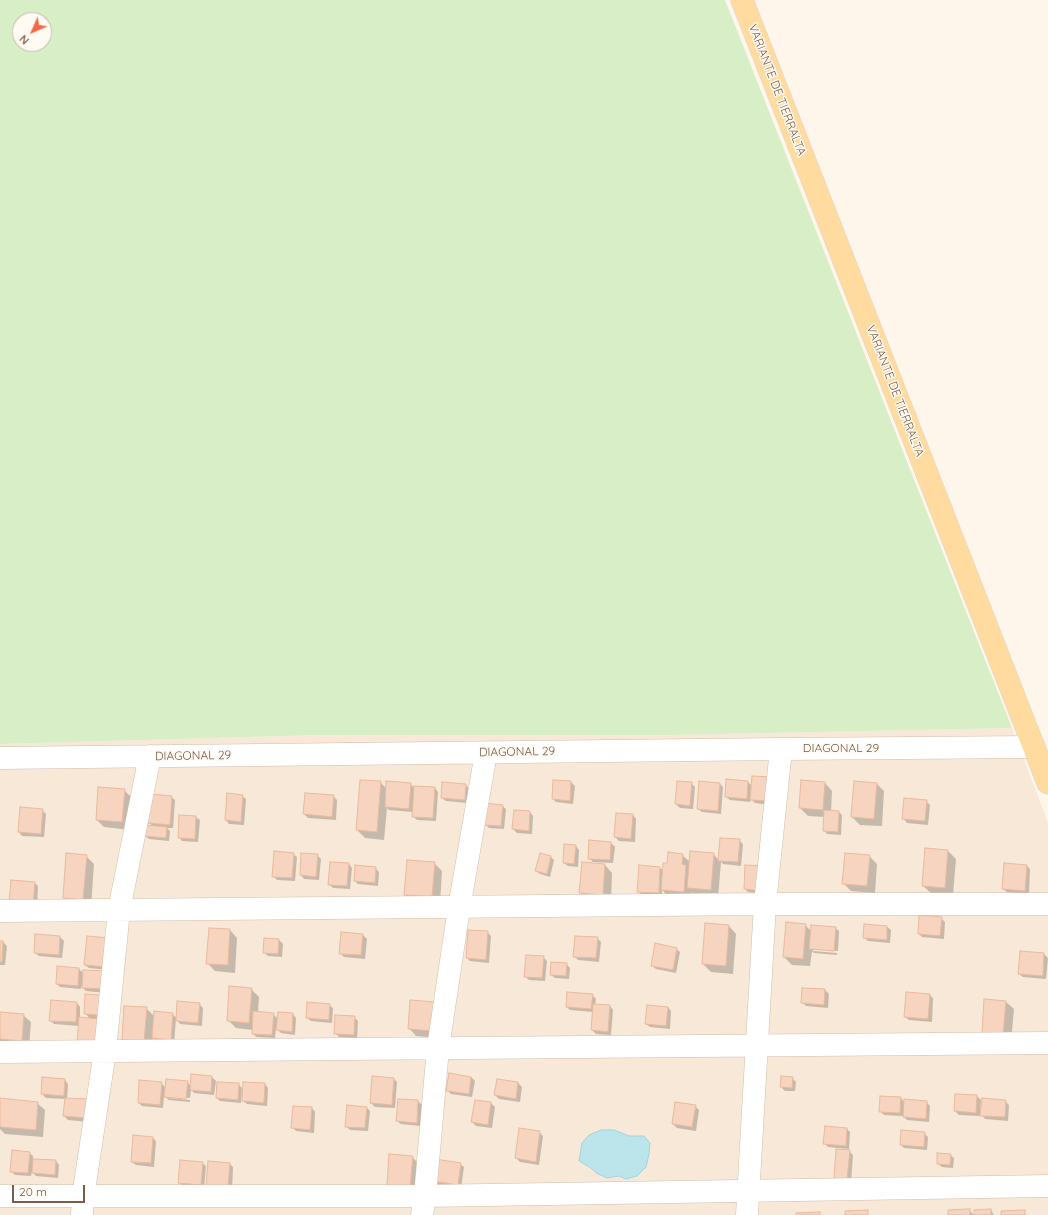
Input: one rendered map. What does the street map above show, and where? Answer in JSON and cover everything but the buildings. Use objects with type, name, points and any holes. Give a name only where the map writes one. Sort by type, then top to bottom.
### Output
[{"type":"main road","name":"VARIANTE DE TIERRALTA","points":[[742,0],[1048,783]]},
{"type":"street","name":"DIAGONAL 29","points":[[0,758],[1034,747]]},
{"type":"street","points":[[747,1215],[765,904],[780,749]]},
{"type":"street","points":[[423,1205],[438,1048],[459,908],[486,753]]},
{"type":"street","points":[[82,1206],[105,1051],[119,910],[150,756]]},
{"type":"street","points":[[0,911],[765,904],[1048,904]]},
{"type":"street","points":[[0,1052],[1048,1043]]},
{"type":"street","points":[[0,1196],[82,1206],[423,1205],[748,1190],[1048,1186]]},
{"type":"shaded area","points":[[1012,728],[1048,823],[1048,1215],[0,1215],[0,744],[319,735],[667,735]]},
{"type":"green space","points":[[0,0],[725,0],[1012,728],[667,735],[319,735],[0,744]]},
{"type":"water","points":[[601,1130],[614,1130],[629,1136],[644,1136],[650,1143],[646,1167],[637,1176],[626,1179],[619,1176],[607,1178],[596,1173],[591,1168],[579,1161],[582,1143],[589,1135]]}]
